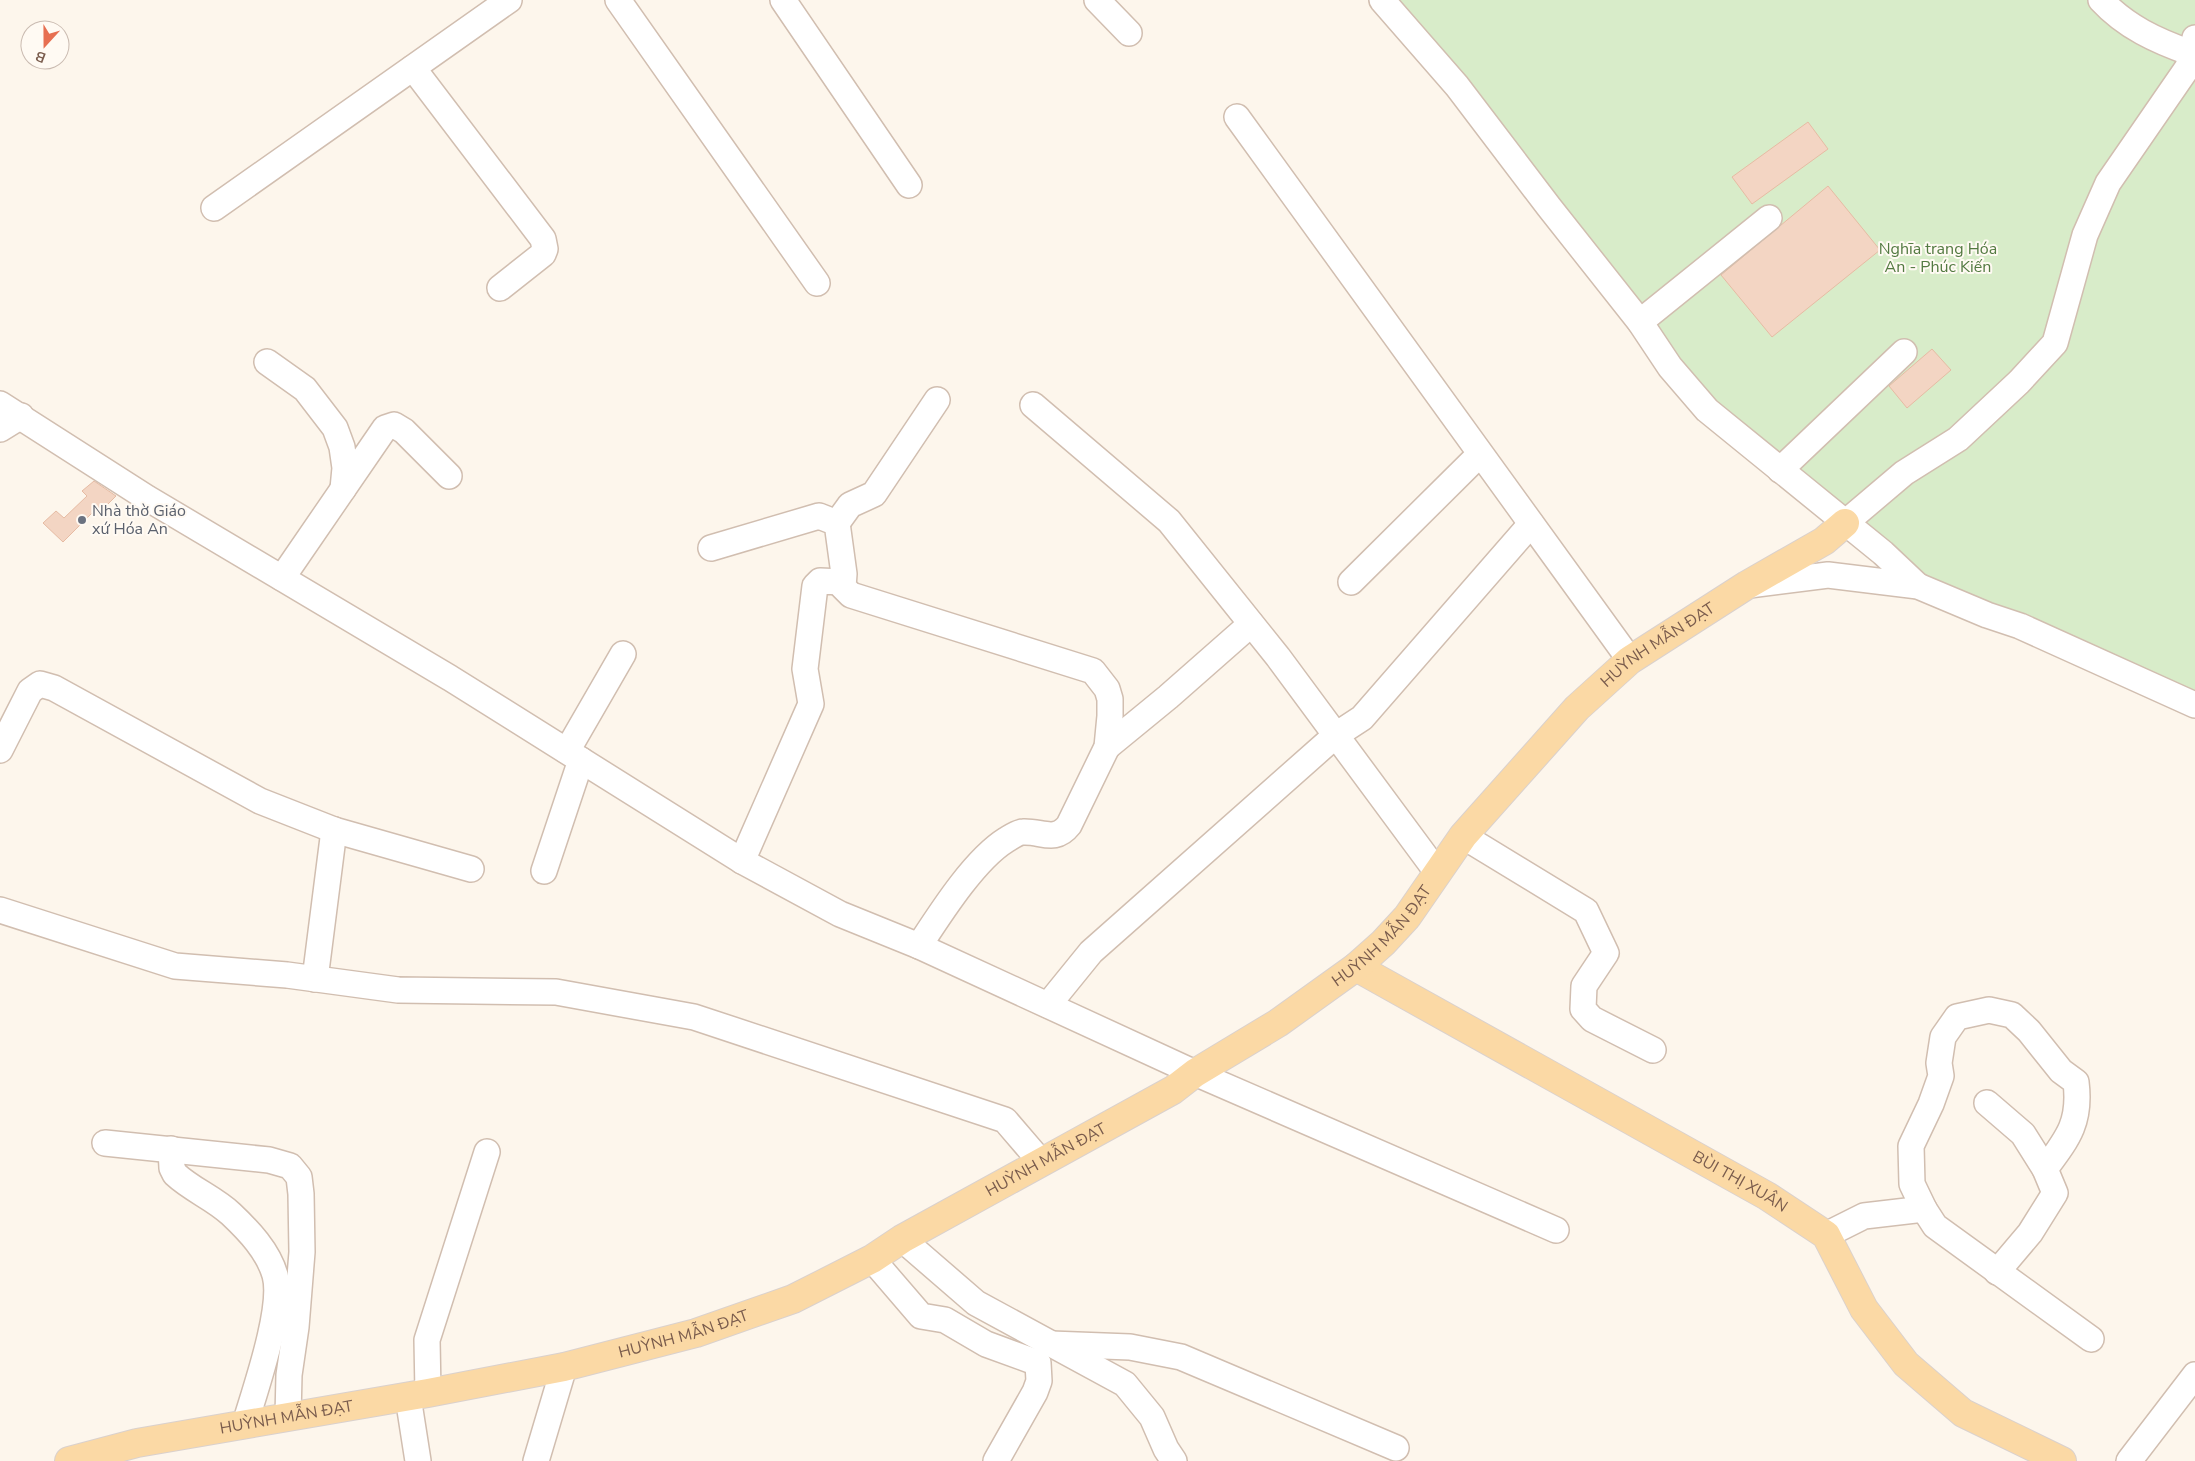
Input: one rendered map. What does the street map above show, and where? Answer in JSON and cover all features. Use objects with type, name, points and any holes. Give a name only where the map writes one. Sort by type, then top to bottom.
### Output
[{"type":"main road","name":"HUỲNH MẪN ĐẠT","points":[[69,1461],[136,1452],[245,1424],[418,1395],[564,1367],[696,1334],[793,1299],[872,1259],[902,1239],[1173,1090],[1196,1073],[1278,1023],[1356,967],[1407,917],[1463,836],[1577,708],[1630,660],[1747,585],[1824,541],[1845,523]]},
{"type":"main road","name":"BÙI THỊ XUÂN","points":[[1356,967],[1767,1196],[1826,1235],[1864,1309],[1906,1364],[1963,1413],[2062,1461]]},
{"type":"street","points":[[214,208],[509,0]]},
{"type":"street","points":[[618,0],[817,282]]},
{"type":"street","points":[[783,0],[909,185]]},
{"type":"street","points":[[1097,0],[1129,33]]},
{"type":"street","points":[[1382,0],[1457,86],[1555,215],[1640,322],[1670,367],[1707,410],[1845,523],[1918,586]]},
{"type":"street","points":[[1845,523],[1904,473],[1958,439],[2019,382],[2055,343],[2085,235],[2108,183],[2188,67],[2193,46],[2153,40],[2114,14],[2101,0]]},
{"type":"street","points":[[413,68],[543,239],[545,249],[543,254],[500,288]]},
{"type":"street","points":[[1237,118],[1630,660]]},
{"type":"street","points":[[1640,322],[1769,218]]},
{"type":"street","points":[[1780,470],[1904,352]]},
{"type":"street","points":[[267,362],[306,389],[335,428],[342,447],[345,468],[343,489]]},
{"type":"street","points":[[919,946],[961,887],[984,860],[1005,840],[1022,831],[1056,835],[1062,833],[1069,825],[1107,746],[1110,716],[1110,699],[1107,689],[1093,671],[851,595],[843,587],[844,574],[836,523],[850,505],[874,494],[937,400]]},
{"type":"street","points":[[1033,405],[1169,521],[1252,624],[1437,872]]},
{"type":"street","points":[[0,429],[11,410],[147,498],[450,678],[742,861],[840,914],[919,946],[1196,1073],[1556,1230]]},
{"type":"street","points":[[282,578],[385,428],[394,425],[404,431],[449,476]]},
{"type":"street","points":[[1351,582],[1480,455]]},
{"type":"street","points":[[711,548],[818,516],[836,523]]},
{"type":"street","points":[[1048,1005],[1091,952],[1336,735],[1362,718],[1531,524]]},
{"type":"street","points":[[1747,585],[1828,575],[1918,586],[1987,615],[2020,626],[2195,705]]},
{"type":"street","points":[[742,861],[811,704],[805,670],[815,586],[820,581],[842,582]]},
{"type":"street","points":[[1107,746],[1168,698],[1252,624]]},
{"type":"street","points":[[544,871],[574,756],[623,654]]},
{"type":"street","points":[[0,750],[30,691],[40,684],[54,688],[260,802],[334,830],[471,869]]},
{"type":"street","points":[[315,979],[334,830]]},
{"type":"street","points":[[1463,836],[1586,911],[1606,953],[1584,986],[1583,1008],[1592,1019],[1653,1050]]},
{"type":"street","points":[[0,910],[175,966],[315,979],[398,990],[556,992],[694,1017],[1005,1120],[1041,1162]]},
{"type":"street","points":[[2045,1169],[2060,1148],[2074,1122],[2078,1102],[2076,1082],[2061,1071],[2029,1031],[2012,1015],[1989,1010],[1957,1017],[1943,1037],[1939,1063],[1941,1076],[1911,1146],[1912,1184],[1934,1226],[2091,1339]]},
{"type":"street","points":[[1986,1103],[2023,1134],[2045,1169],[2055,1193],[2052,1201],[2030,1233],[1998,1272]]},
{"type":"street","points":[[105,1142],[269,1160],[290,1166],[299,1177],[302,1194],[302,1252],[296,1327],[289,1374],[288,1416]]},
{"type":"street","points":[[171,1149],[172,1168],[175,1174],[230,1213],[263,1249],[276,1277],[276,1297],[268,1343],[245,1424]]},
{"type":"street","points":[[418,1461],[418,1395],[427,1340],[487,1152]]},
{"type":"street","points":[[1826,1235],[1864,1216],[1924,1209]]},
{"type":"street","points":[[902,1239],[976,1303],[1125,1384],[1152,1417],[1169,1457]]},
{"type":"street","points":[[872,1259],[921,1316],[944,1320],[975,1339],[1038,1363],[1039,1381],[1036,1392],[996,1461]]},
{"type":"street","points":[[1051,1344],[1130,1347],[1181,1357],[1396,1448]]},
{"type":"street","points":[[536,1461],[564,1367]]},
{"type":"street","points":[[2129,1461],[2195,1375]]},
{"type":"green space","name":"Nghĩa trang Hóa An - Phúc Kiến","points":[[1390,0],[2195,0],[2195,701],[1919,581],[1710,405]]},
{"type":"building","points":[[1808,122],[1828,149],[1752,204],[1732,177]]},
{"type":"building","points":[[1828,186],[1880,250],[1772,337],[1721,275]]},
{"type":"building","points":[[1932,349],[1951,370],[1907,408],[1889,386]]},
{"type":"building","points":[[94,481],[116,496],[102,510],[98,507],[63,542],[43,523],[56,511],[64,518],[87,496],[82,491]]},
{"type":"place","name":"Nhà thờ Giáo xứ Hóa An","points":[[82,520]]}]
